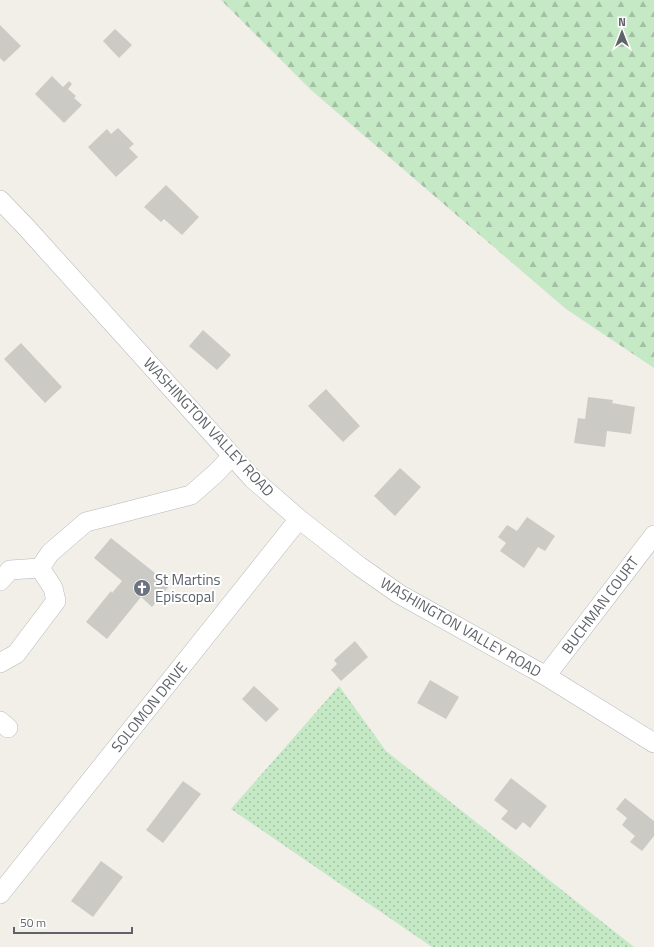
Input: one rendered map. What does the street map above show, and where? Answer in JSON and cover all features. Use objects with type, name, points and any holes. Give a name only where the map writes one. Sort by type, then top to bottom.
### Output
[{"type":"street","name":"WASHINGTON VALLEY ROAD","points":[[0,200],[253,479],[298,519],[359,566],[399,594],[546,676],[654,743]]},
{"type":"street","points":[[40,568],[50,553],[86,522],[191,495],[216,473],[232,456]]},
{"type":"street","name":"SOLOMON DRIVE","points":[[0,894],[298,519]]},
{"type":"street","name":"BUCHMAN COURT","points":[[546,676],[654,535]]},
{"type":"street","points":[[0,581],[10,570],[40,568]]},
{"type":"street","points":[[0,663],[16,654],[56,601],[54,588],[40,568]]},
{"type":"green space","points":[[221,0],[654,0],[654,368],[566,309],[311,90]]},
{"type":"green space","points":[[339,686],[386,751],[634,947],[432,947],[231,809]]},
{"type":"building","points":[[0,25],[21,46],[4,62],[0,58]]},
{"type":"building","points":[[115,29],[132,45],[119,58],[103,41]]},
{"type":"building","points":[[52,76],[63,87],[69,81],[72,84],[68,89],[76,96],[74,98],[82,105],[64,123],[35,94]]},
{"type":"building","points":[[118,128],[134,144],[129,148],[138,157],[116,177],[88,147],[107,129],[111,134]]},
{"type":"building","points":[[166,185],[199,217],[182,235],[164,219],[161,222],[144,207]]},
{"type":"building","points":[[203,330],[231,355],[217,370],[189,346]]},
{"type":"building","points":[[21,343],[62,387],[45,403],[4,359]]},
{"type":"building","points":[[326,389],[360,426],[343,442],[308,406]]},
{"type":"building","points":[[588,397],[613,400],[612,403],[635,407],[631,434],[607,431],[605,447],[574,443],[578,418],[585,419]]},
{"type":"building","points":[[400,468],[421,487],[395,516],[374,496]]},
{"type":"building","points":[[527,517],[555,536],[545,551],[538,547],[524,568],[500,551],[506,543],[498,537],[507,525],[517,531]]},
{"type":"building","name":"St Martins Episcopal","points":[[111,538],[170,585],[152,607],[141,597],[107,639],[86,622],[111,591],[112,593],[122,581],[94,558]]},
{"type":"building","points":[[355,641],[368,657],[341,681],[331,670],[337,664],[334,660]]},
{"type":"building","points":[[430,680],[459,697],[446,719],[417,703]]},
{"type":"building","points":[[254,686],[279,709],[266,722],[242,699]]},
{"type":"building","points":[[511,778],[547,806],[530,828],[523,822],[516,830],[501,819],[508,811],[494,800]]},
{"type":"building","points":[[183,781],[201,794],[163,843],[146,830]]},
{"type":"building","points":[[625,798],[654,821],[654,836],[642,851],[630,842],[635,836],[622,825],[627,818],[616,809]]},
{"type":"building","points":[[101,861],[123,877],[93,917],[71,901]]},
{"type":"place","name":"St Martins Episcopal","points":[[142,588]]}]
